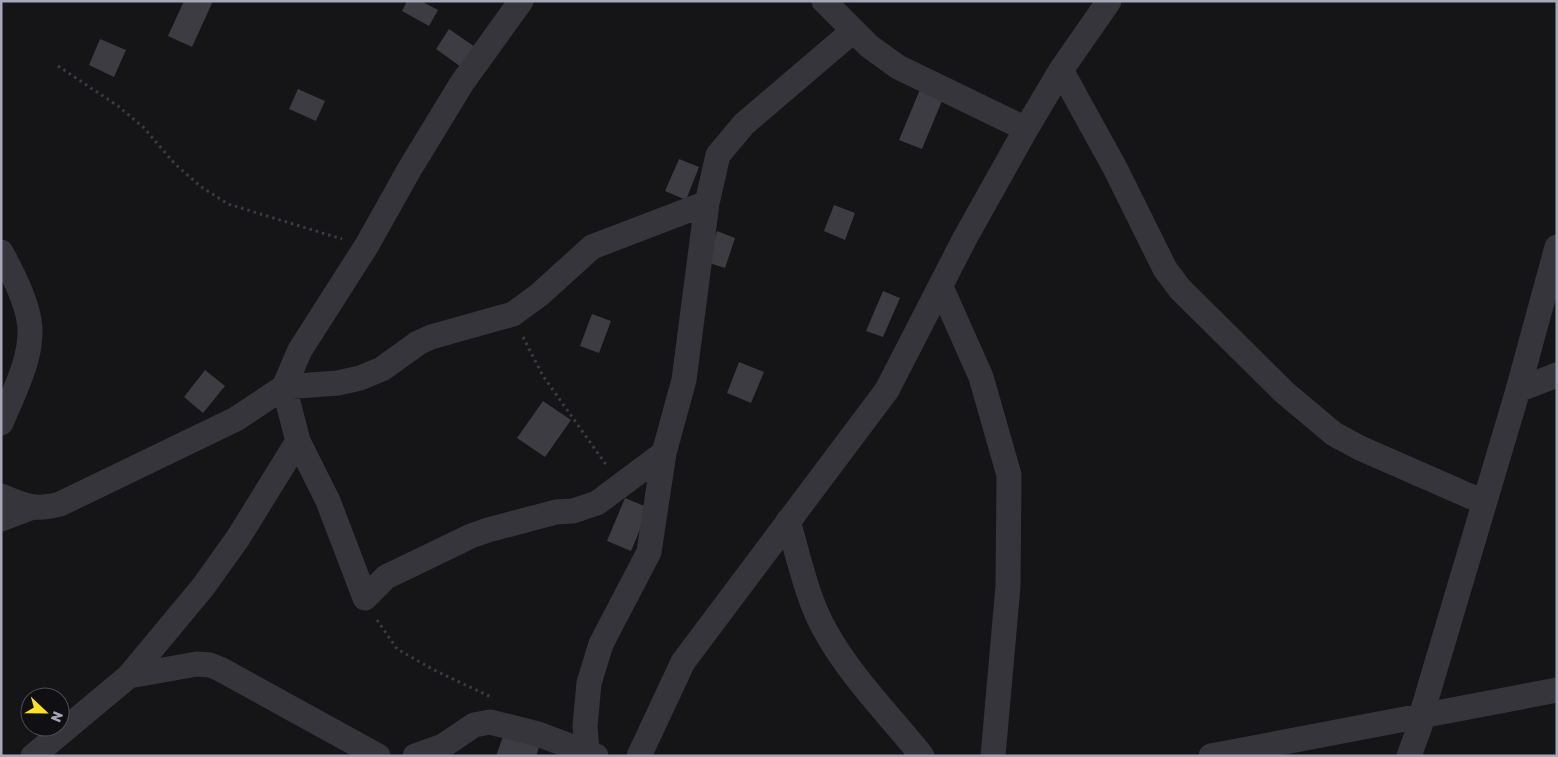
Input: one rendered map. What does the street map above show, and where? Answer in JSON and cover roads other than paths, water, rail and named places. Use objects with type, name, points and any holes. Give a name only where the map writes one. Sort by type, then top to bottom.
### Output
[{"type":"street","points":[[521,1],[462,83],[409,170],[367,245],[300,350],[284,387],[298,441],[328,501],[365,598],[386,577],[471,536],[556,512],[573,511],[597,503],[664,454]]},
{"type":"street","points":[[824,1],[853,31],[898,67],[1026,129]]},
{"type":"street","points":[[639,756],[683,662],[875,408],[1026,129],[1062,70],[1110,1]]},
{"type":"street","points":[[415,756],[443,746],[474,725],[490,722],[516,728],[591,754],[585,718],[589,682],[601,644],[649,552],[664,454],[684,380],[707,203],[718,155],[744,124],[853,31]]},
{"type":"street","points":[[1062,70],[1115,168],[1165,269],[1180,289],[1284,392],[1334,434],[1360,448],[1483,502]]},
{"type":"street","points":[[1,496],[30,508],[42,509],[60,504],[236,419],[284,387],[338,383],[360,378],[382,369],[418,343],[431,337],[512,314],[539,295],[592,247],[707,203]]},
{"type":"street","points":[[1409,756],[1424,715],[1422,713],[1483,502],[1518,390],[1557,247]]},
{"type":"street","points":[[1,252],[25,307],[30,331],[24,363],[1,423]]},
{"type":"street","points":[[941,287],[981,377],[1009,475],[1008,586],[994,756]]},
{"type":"street","points":[[1518,390],[1557,376]]},
{"type":"street","points":[[33,756],[129,676],[202,587],[238,538],[298,441]]},
{"type":"street","points":[[1,519],[30,508]]},
{"type":"street","points":[[788,521],[813,606],[825,631],[840,655],[922,756]]},
{"type":"street","points":[[129,676],[196,664],[215,667],[378,756]]},
{"type":"street","points":[[1211,756],[1557,690]]}]
